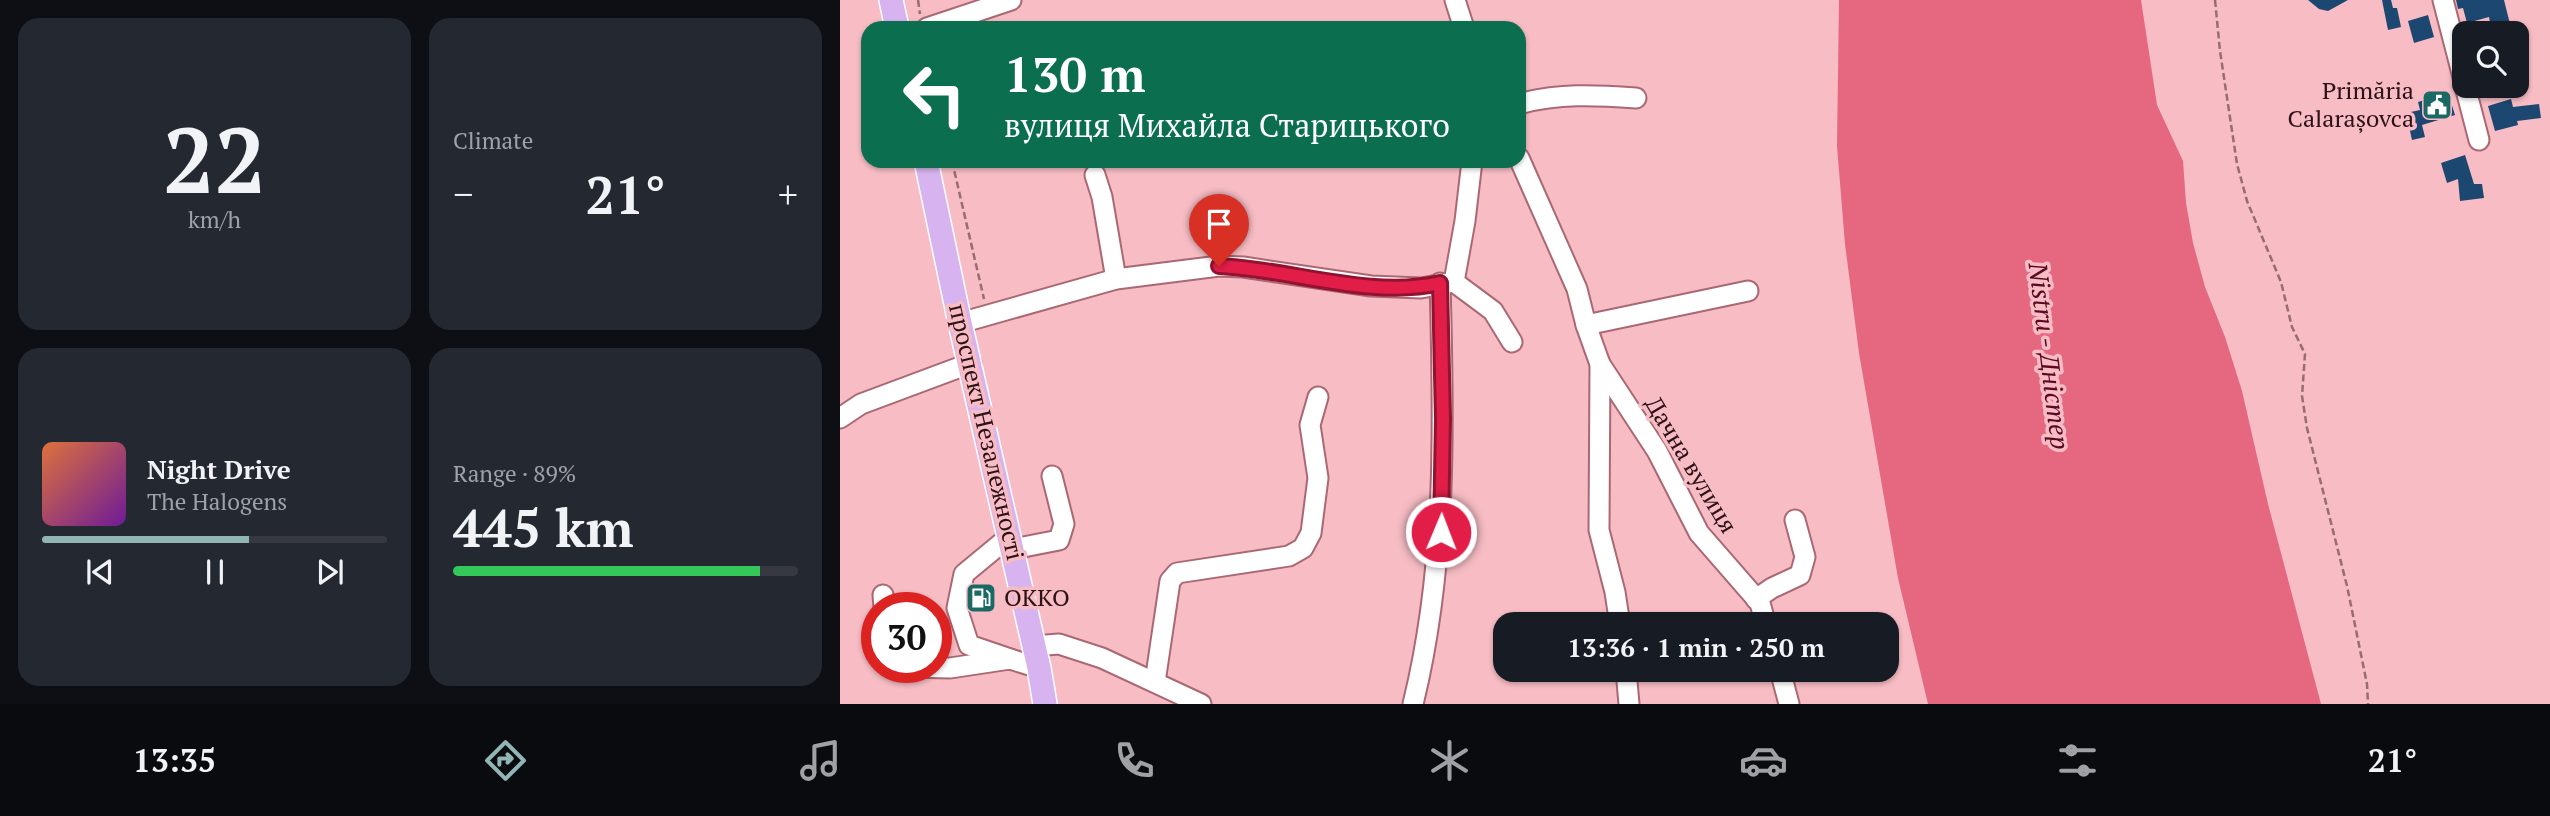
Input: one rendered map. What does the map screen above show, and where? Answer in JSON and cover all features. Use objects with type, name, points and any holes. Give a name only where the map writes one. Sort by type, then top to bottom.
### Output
[{"type":"main road","points":[[891,0],[896,21]]},
{"type":"main road","name":"проспект Незалежності","points":[[927,168],[960,323],[1012,542],[1045,704]]},
{"type":"street","points":[[948,21],[1011,0]]},
{"type":"street","points":[[1455,0],[1462,21]]},
{"type":"street","points":[[2443,0],[2452,34]]},
{"type":"street","points":[[1526,102],[1540,98],[1588,95],[1636,97]]},
{"type":"street","points":[[2469,98],[2479,141]]},
{"type":"street","points":[[1413,704],[1427,650],[1441,532],[1447,283],[1465,221],[1471,168]]},
{"type":"street","points":[[1523,168],[1577,289],[1600,364],[1599,530],[1618,612]]},
{"type":"street","points":[[1095,175],[1102,197],[1116,279]]},
{"type":"street","points":[[960,323],[1116,279],[1219,266],[1243,267],[1371,286],[1421,288],[1447,283],[1493,311],[1512,342]]},
{"type":"street","points":[[1586,325],[1748,291]]},
{"type":"street","points":[[840,418],[861,404],[971,363]]},
{"type":"street","name":"Дачна вулиця","points":[[1600,364],[1657,451],[1699,533],[1760,603],[1762,612]]},
{"type":"street","points":[[1155,682],[1170,581],[1177,573],[1289,556],[1303,548],[1311,533],[1318,478],[1310,425],[1318,397]]},
{"type":"street","points":[[1010,659],[969,645],[957,608],[964,574],[1012,542],[1059,540],[1064,524],[1052,476]]},
{"type":"street","points":[[1756,599],[1800,575],[1805,556],[1795,520]]},
{"type":"street","points":[[952,668],[1036,657],[1059,644],[1102,658],[1201,704]]},
{"type":"street","points":[[1627,682],[1629,704]]},
{"type":"street","points":[[1783,682],[1789,704]]},
{"type":"path","points":[[2215,0],[2237,164],[2247,201],[2281,282],[2292,327],[2305,354],[2302,396],[2307,428],[2347,586],[2367,684],[2368,704]]},
{"type":"path","points":[[955,168],[988,316]]},
{"type":"water","name":"Nistru - Дністер","points":[[1839,0],[2141,0],[2157,105],[2183,161],[2186,203],[2193,243],[2205,287],[2242,391],[2268,504],[2321,704],[1928,704],[1898,578],[1859,353],[1845,244],[1837,146]]},
{"type":"building","points":[[2308,0],[2348,0],[2328,11],[2319,9]]},
{"type":"building","points":[[2382,0],[2391,0],[2393,8],[2397,8],[2401,27],[2388,30]]},
{"type":"building","points":[[2456,0],[2504,0],[2509,21],[2490,21],[2489,17],[2466,21],[2463,8],[2458,9]]},
{"type":"building","points":[[2428,15],[2434,37],[2414,43],[2408,21]]},
{"type":"building","points":[[2448,93],[2455,115],[2422,125],[2425,137],[2412,140],[2406,113],[2420,110],[2418,102]]},
{"type":"building","points":[[2511,99],[2513,107],[2539,104],[2541,118],[2517,121],[2518,125],[2495,131],[2488,106]]},
{"type":"building","points":[[2465,155],[2474,184],[2482,184],[2484,198],[2460,201],[2458,179],[2447,183],[2441,163]]},
{"type":"place","name":"Primăria Calarașovca","points":[[2437,105]]},
{"type":"place","name":"ОККО","points":[[981,598]]},
{"type":"route","points":[[1219,266],[1243,267],[1371,286],[1421,288],[1440,283],[1443,419],[1441,532]]}]
